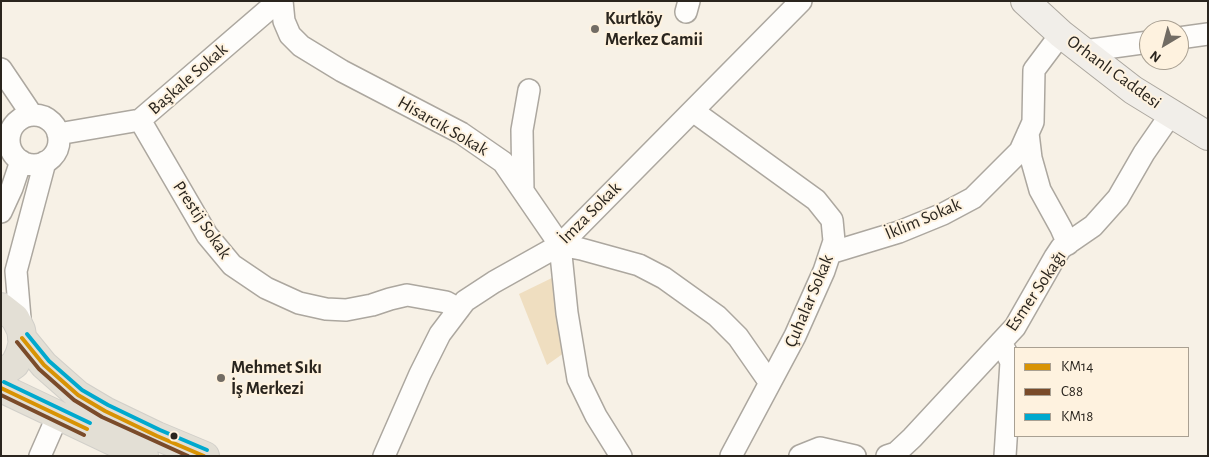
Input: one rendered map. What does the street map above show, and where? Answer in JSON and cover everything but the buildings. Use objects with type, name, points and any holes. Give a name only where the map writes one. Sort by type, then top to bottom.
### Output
[{"type":"main road","points":[[1,307],[15,318],[22,334],[52,373],[78,396],[157,436],[205,456]]},
{"type":"main road","points":[[1,374],[15,364],[20,354],[22,334]]},
{"type":"main road","points":[[1,388],[144,456]]},
{"type":"street","name":"Başkale Sokak","points":[[58,134],[140,120],[270,9],[276,1]]},
{"type":"street","name":"Hisarcık Sokak","points":[[282,1],[281,8],[284,21],[290,35],[301,46],[342,71],[461,133],[503,162],[560,245],[567,313],[578,379],[596,416],[621,456]]},
{"type":"street","name":"İmza Sokak","points":[[384,456],[416,382],[440,334],[465,301],[494,282],[560,245],[802,1]]},
{"type":"street","name":"Orhanlı Caddesi","points":[[1025,1],[1061,34],[1133,90],[1208,136]]},
{"type":"street","name":"İklim Sokak","points":[[830,253],[898,232],[943,214],[973,198],[1020,151],[1033,122],[1034,70],[1061,34]]},
{"type":"street","points":[[1189,37],[1208,34]]},
{"type":"street","points":[[1084,50],[1139,43]]},
{"type":"street","points":[[1,69],[32,115]]},
{"type":"street","points":[[523,191],[522,130],[529,90]]},
{"type":"street","name":"Çuhalar Sokak","points":[[693,111],[816,200],[832,220],[834,241],[824,271],[795,336],[731,456]]},
{"type":"street","points":[[22,334],[16,271],[45,162],[55,152],[58,145],[58,134],[53,123],[47,118],[32,115],[24,116],[18,120],[10,134],[9,142],[11,149],[21,161],[28,164],[45,162]]},
{"type":"street","points":[[1174,116],[1208,126]]},
{"type":"street","name":"Esmer Sokağı","points":[[887,456],[896,453],[912,438],[1001,342],[1014,326],[1061,248],[1093,226],[1118,198],[1144,153],[1174,116]]},
{"type":"street","name":"Prestij Sokak","points":[[140,120],[207,235],[232,265],[266,288],[299,303],[326,309],[346,310],[407,295],[446,302],[460,309]]},
{"type":"street","points":[[1028,133],[1030,158],[1040,190],[1068,244]]},
{"type":"street","points":[[1,212],[21,161]]},
{"type":"street","points":[[560,245],[588,250],[639,265],[664,278],[717,316],[738,337],[770,383]]},
{"type":"street","points":[[1001,342],[1011,362],[1005,456]]},
{"type":"street","points":[[40,456],[58,415]]},
{"type":"street","points":[[800,456],[820,448],[855,456]]},
{"type":"shaded area","points":[[556,276],[571,348],[547,365],[519,294]]},
{"type":"transit line","name":"KM18","points":[[27,334],[49,361],[82,390],[160,430],[207,450]]},
{"type":"transit line","name":"KM14","points":[[22,338],[44,365],[78,395],[105,411],[204,456]]},
{"type":"transit line","name":"C88","points":[[17,342],[39,369],[74,400],[102,417],[188,456]]},
{"type":"transit line","name":"KM18","points":[[4,382],[90,423]]},
{"type":"transit line","name":"KM14","points":[[1,388],[87,429]]},
{"type":"transit line","name":"C88","points":[[1,395],[84,435]]},
{"type":"place","name":"Kurtköy Merkez Camii","points":[[595,29]]},
{"type":"place","name":"Mehmet Sıkı İş Merkezi","points":[[221,378]]}]
